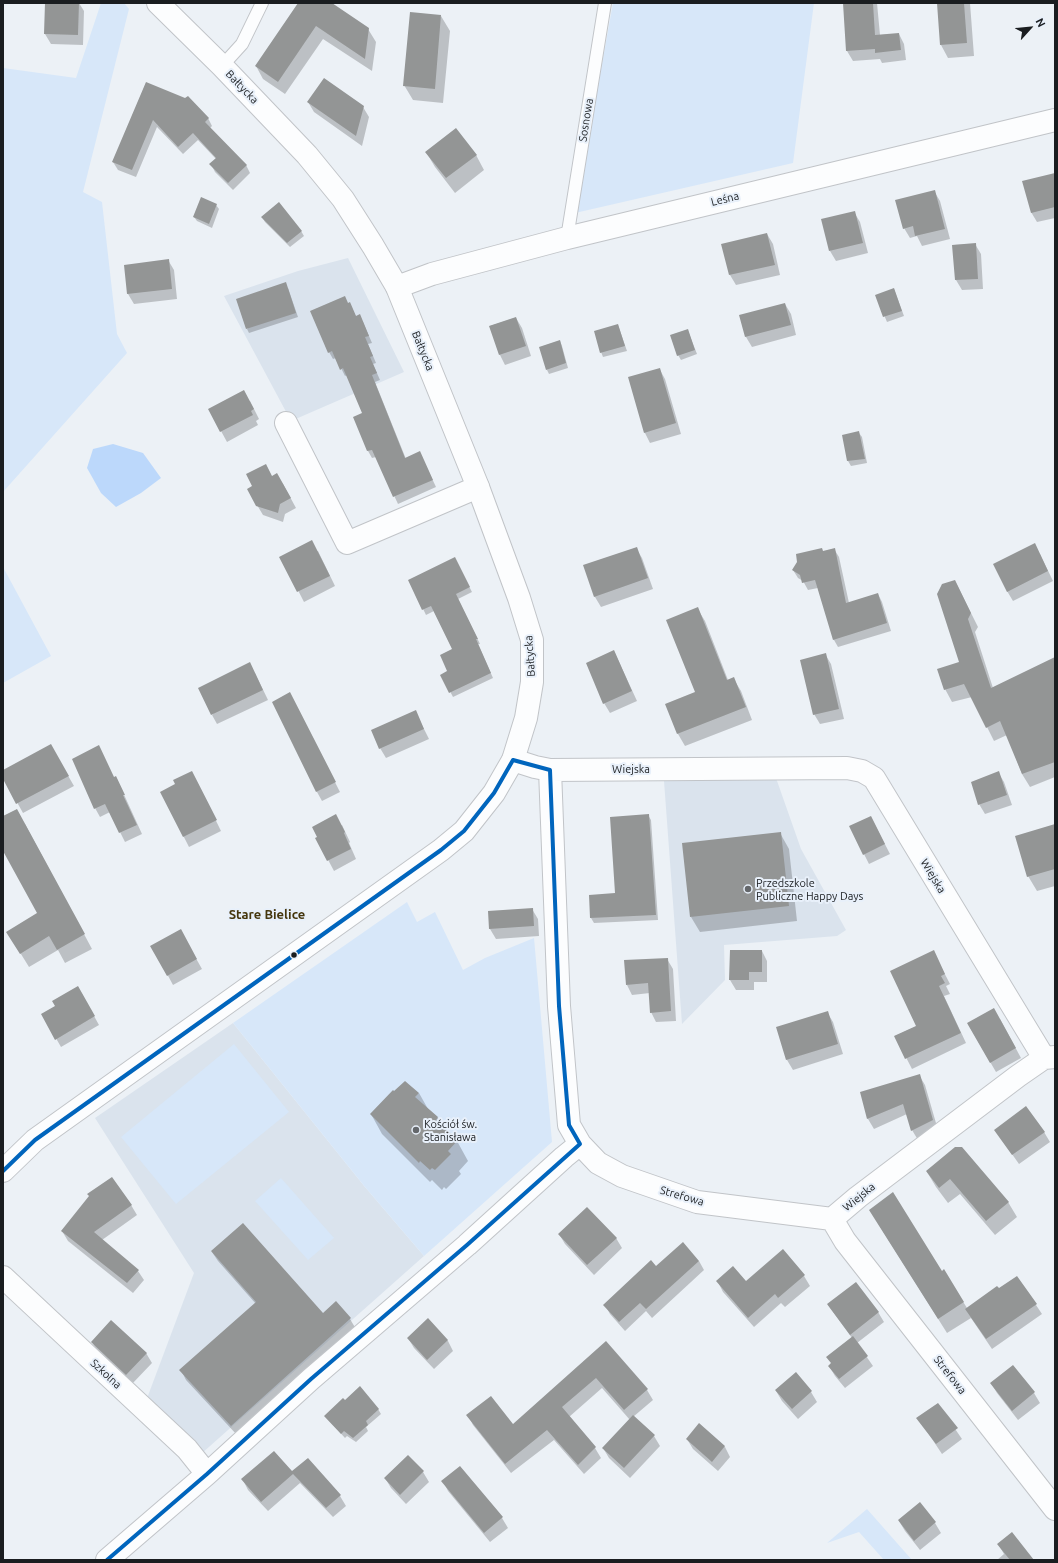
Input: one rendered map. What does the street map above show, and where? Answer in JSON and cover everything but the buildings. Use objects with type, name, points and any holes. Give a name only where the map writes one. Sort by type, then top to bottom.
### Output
[{"type":"street","name":"Bałtycka","points":[[3,1170],[35,1140],[441,850],[464,831],[490,798],[513,760],[526,718],[532,682],[532,640],[519,598],[478,487],[397,286],[373,246],[338,194],[307,155],[222,66],[158,3]]},
{"type":"street","name":"Leśna","points":[[397,286],[432,274],[567,238],[1055,120]]},
{"type":"street","points":[[286,423],[347,543],[478,487]]},
{"type":"street","name":"Wiejska","points":[[513,760],[550,770],[847,768],[862,771],[874,778],[1049,1058],[1018,1076],[858,1197],[832,1219]]},
{"type":"street","name":"Strefowa","points":[[550,770],[559,1006],[569,1124],[580,1144],[598,1162],[622,1176],[697,1202],[832,1219],[850,1247],[1055,1509]]},
{"type":"street","points":[[107,1560],[207,1474],[311,1379],[467,1245],[580,1144]]},
{"type":"street","name":"Szkolna","points":[[3,1277],[187,1450],[207,1474]]},
{"type":"lane","points":[[222,66],[242,44],[262,3]]},
{"type":"lane","name":"Sosnowa","points":[[567,238],[605,3]]},
{"type":"shaded area","points":[[101,3],[124,3],[129,9],[83,192],[102,202],[117,334],[127,353],[3,492],[3,68],[76,78]]},
{"type":"shaded area","points":[[613,3],[814,3],[793,163],[575,213]]},
{"type":"shaded area","points":[[348,258],[404,372],[291,421],[224,296],[298,271]]},
{"type":"shaded area","points":[[3,567],[51,656],[3,683]]},
{"type":"shaded area","name":"Przedszkole Publiczne Happy Days","points":[[776,778],[801,849],[846,930],[837,936],[724,945],[725,980],[682,1024],[664,781]]},
{"type":"shaded area","points":[[407,902],[417,922],[435,912],[463,970],[485,958],[534,938],[552,1142],[424,1256],[365,1187],[233,1023]]},
{"type":"shaded area","points":[[233,1023],[365,1187],[424,1256],[201,1454],[146,1401],[194,1273],[95,1118]]},
{"type":"shaded area","points":[[234,1044],[289,1112],[176,1204],[121,1137]]},
{"type":"shaded area","points":[[281,1178],[334,1238],[308,1260],[255,1201]]},
{"type":"shaded area","points":[[867,1509],[912,1560],[884,1560],[859,1532],[827,1543]]},
{"type":"water","points":[[113,444],[143,453],[161,478],[141,493],[116,507],[101,493],[87,468],[93,449]]},
{"type":"transit line","points":[[3,1171],[35,1140],[441,850],[464,831],[494,793],[513,760],[550,770],[559,1006],[569,1125],[580,1144],[467,1245],[311,1379],[207,1474],[107,1560]]},
{"type":"place","name":"Przedszkole Publiczne Happy Days","points":[[748,889]]},
{"type":"place","name":"Kościół św. Stanisława","points":[[416,1130]]},
{"type":"district","name":"Stare Bielice","points":[[267,915]]}]
